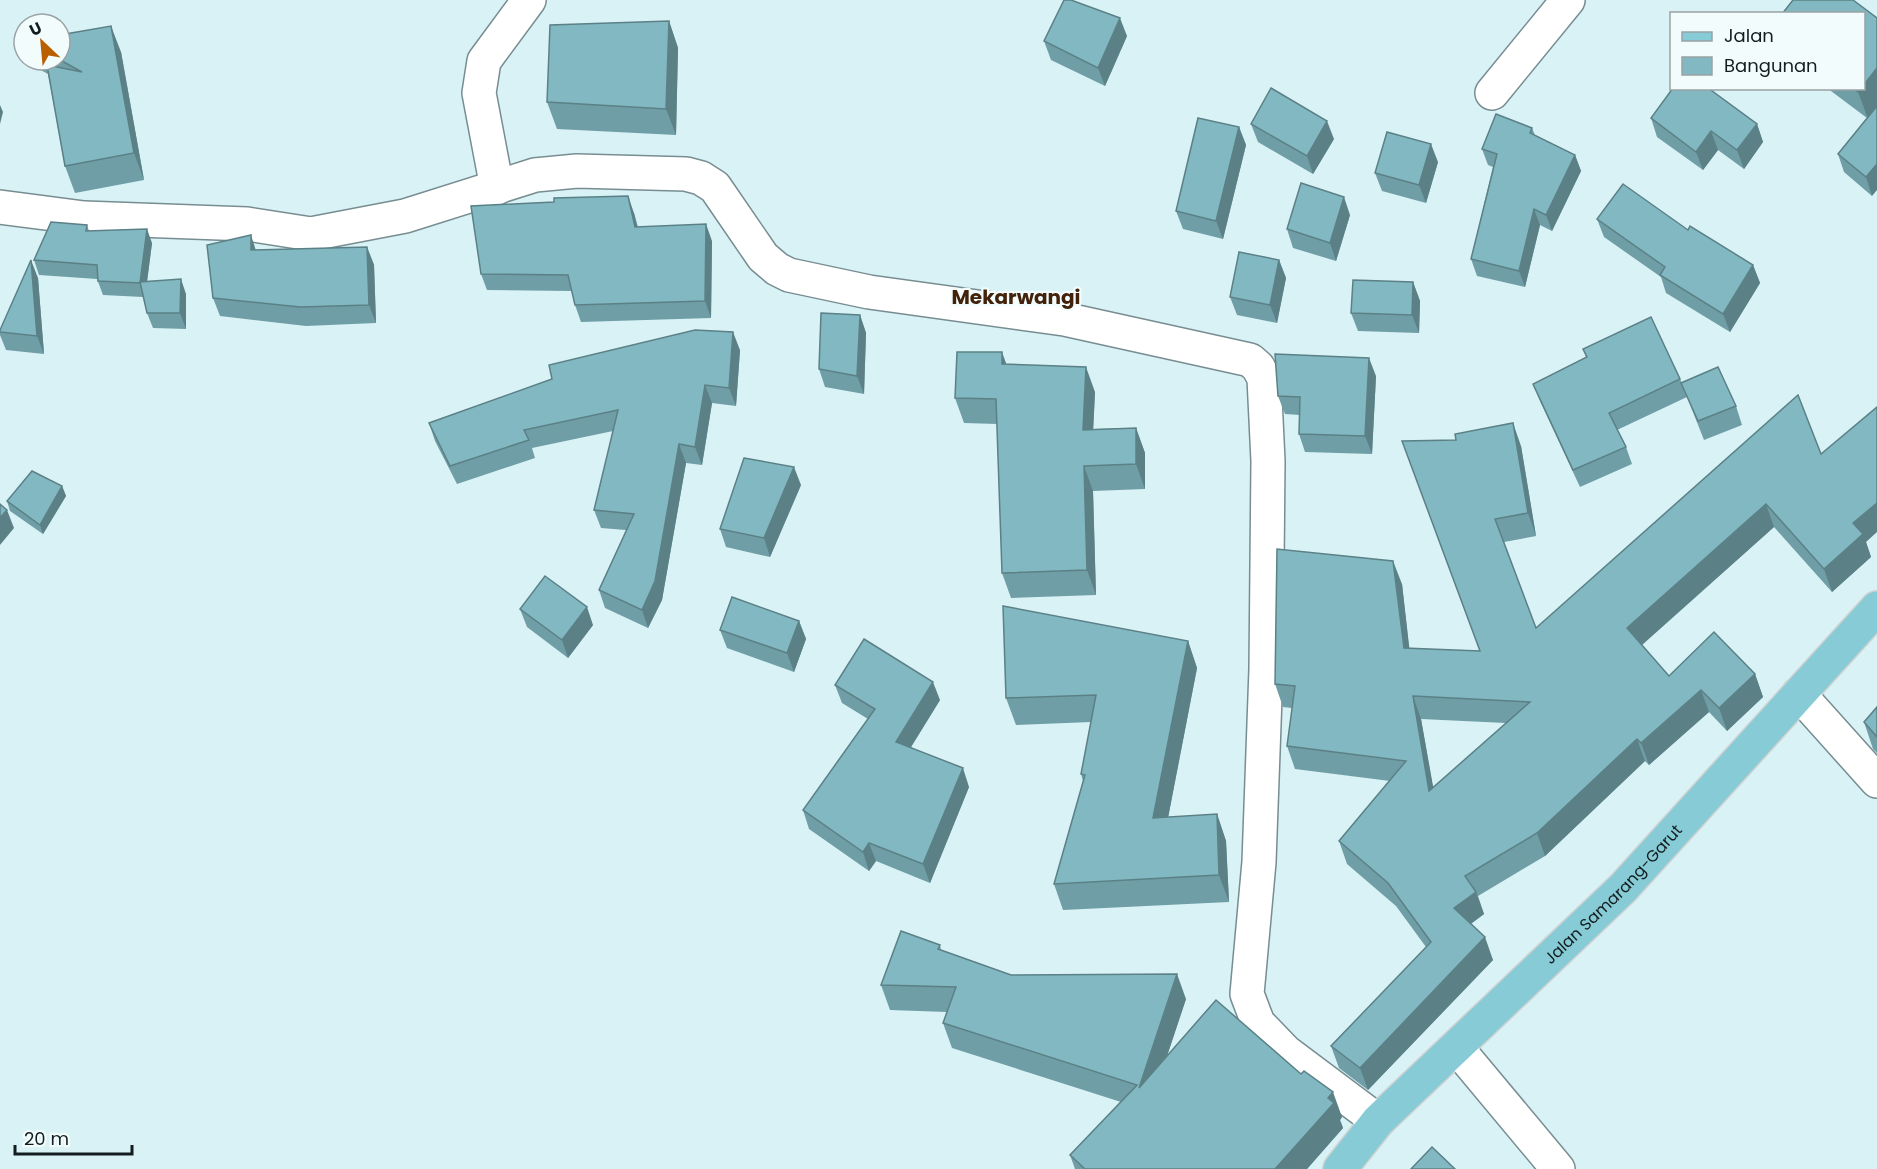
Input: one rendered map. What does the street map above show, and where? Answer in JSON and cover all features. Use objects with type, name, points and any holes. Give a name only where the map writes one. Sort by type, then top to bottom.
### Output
[{"type":"main road","name":"Jalan Samarang-Garut","points":[[1340,1169],[1378,1121],[1623,888],[1877,608]]},
{"type":"street","points":[[497,188],[479,93],[482,72],[484,62],[529,0]]},
{"type":"street","points":[[1492,93],[1568,0]]},
{"type":"street","points":[[0,207],[84,218],[247,224],[311,234],[405,216],[536,175],[577,171],[686,174],[701,178],[715,187],[764,257],[777,269],[789,275],[869,292],[1064,319],[1250,360],[1258,367],[1264,378],[1268,461],[1266,669],[1259,862],[1246,994],[1258,1023],[1286,1052],[1378,1121]]},
{"type":"street","points":[[1800,694],[1877,781]]},
{"type":"street","points":[[1456,1048],[1558,1169]]},
{"type":"building","points":[[1064,0],[1071,0],[1120,18],[1098,68],[1044,41]]},
{"type":"building","points":[[1793,0],[1853,0],[1877,18],[1877,68],[1865,83],[1865,12],[1784,12]]},
{"type":"building","points":[[669,21],[666,109],[547,102],[550,25]]},
{"type":"building","points":[[111,26],[134,153],[65,166],[48,72],[72,72],[72,70],[82,72],[72,67],[72,33]]},
{"type":"building","points":[[1271,88],[1327,121],[1307,156],[1251,124]]},
{"type":"building","points":[[1672,90],[1711,90],[1757,124],[1737,150],[1711,131],[1696,152],[1651,118]]},
{"type":"building","points":[[1877,106],[1877,164],[1866,177],[1838,154]]},
{"type":"building","points":[[1496,114],[1532,128],[1530,133],[1575,155],[1546,215],[1534,209],[1519,271],[1471,259],[1497,154],[1482,149]]},
{"type":"building","points":[[1198,118],[1239,127],[1216,221],[1176,211]]},
{"type":"building","points":[[1387,132],[1431,144],[1419,185],[1375,173]]},
{"type":"building","points":[[1301,183],[1344,197],[1330,243],[1287,229]]},
{"type":"building","points":[[1623,184],[1688,230],[1690,226],[1753,265],[1723,314],[1660,275],[1665,267],[1597,219]]},
{"type":"building","points":[[628,196],[635,227],[706,224],[705,301],[575,305],[568,275],[481,274],[471,206],[554,202],[554,198]]},
{"type":"building","points":[[51,222],[87,225],[86,231],[147,229],[140,283],[98,281],[97,265],[34,260]]},
{"type":"building","points":[[251,235],[251,250],[367,247],[369,305],[300,307],[213,298],[207,245]]},
{"type":"building","points":[[1239,252],[1279,260],[1270,305],[1230,297]]},
{"type":"building","points":[[31,260],[37,336],[0,332],[0,330]]},
{"type":"building","points":[[181,279],[180,313],[147,313],[140,282]]},
{"type":"building","points":[[1353,280],[1413,282],[1412,315],[1351,313]]},
{"type":"building","points":[[821,313],[860,315],[857,376],[819,369]]},
{"type":"building","points":[[1651,317],[1680,379],[1609,413],[1626,447],[1573,470],[1533,384],[1587,357],[1583,349]]},
{"type":"building","points":[[695,330],[733,332],[729,388],[705,385],[695,447],[679,444],[655,581],[642,610],[599,590],[634,514],[594,510],[618,410],[524,430],[529,440],[450,466],[429,423],[552,379],[549,365]]},
{"type":"building","points":[[957,352],[1002,352],[1002,364],[1086,367],[1083,430],[1136,428],[1136,464],[1084,466],[1087,570],[1002,573],[996,399],[955,398]]},
{"type":"building","points":[[1275,354],[1369,358],[1365,436],[1299,434],[1300,397],[1278,396]]},
{"type":"building","points":[[1718,367],[1736,406],[1698,421],[1681,383]]},
{"type":"building","points":[[1798,395],[1821,454],[1877,407],[1877,503],[1853,523],[1863,534],[1824,569],[1766,504],[1627,628],[1669,676],[1714,632],[1755,674],[1719,708],[1701,690],[1641,743],[1637,739],[1537,833],[1465,876],[1476,892],[1454,908],[1485,937],[1360,1068],[1331,1046],[1431,942],[1388,883],[1339,841],[1406,761],[1287,746],[1295,686],[1275,684],[1277,549],[1393,561],[1404,648],[1480,651],[1402,441],[1456,440],[1455,434],[1513,423],[1528,513],[1495,519],[1536,628]],"holes":[[[1413,696],[1530,702],[1429,791]]]},
{"type":"building","points":[[744,458],[794,467],[764,538],[720,529]]},
{"type":"building","points":[[32,471],[62,486],[40,525],[7,501]]},
{"type":"building","points":[[0,504],[7,510],[0,518]]},
{"type":"building","points":[[545,576],[587,607],[562,640],[520,609]]},
{"type":"building","points":[[732,597],[799,621],[787,653],[720,630]]},
{"type":"building","points":[[1003,606],[1188,641],[1153,818],[1217,814],[1219,875],[1054,884],[1085,775],[1081,774],[1096,695],[1006,698]]},
{"type":"building","points":[[864,639],[933,682],[896,742],[963,768],[923,864],[869,843],[863,852],[803,810],[875,709],[835,685]]},
{"type":"building","points":[[1877,707],[1877,737],[1864,722]]},
{"type":"building","points":[[901,931],[940,945],[938,949],[1011,975],[1177,974],[1139,1088],[1216,1000],[1301,1074],[1304,1071],[1333,1092],[1328,1098],[1334,1103],[1275,1169],[1085,1169],[1070,1155],[1137,1085],[943,1023],[956,987],[881,985]]},
{"type":"building","points":[[1432,1147],[1455,1169],[1411,1169]]},
{"type":"district","name":"Mekarwangi","points":[[1016,297]]}]
